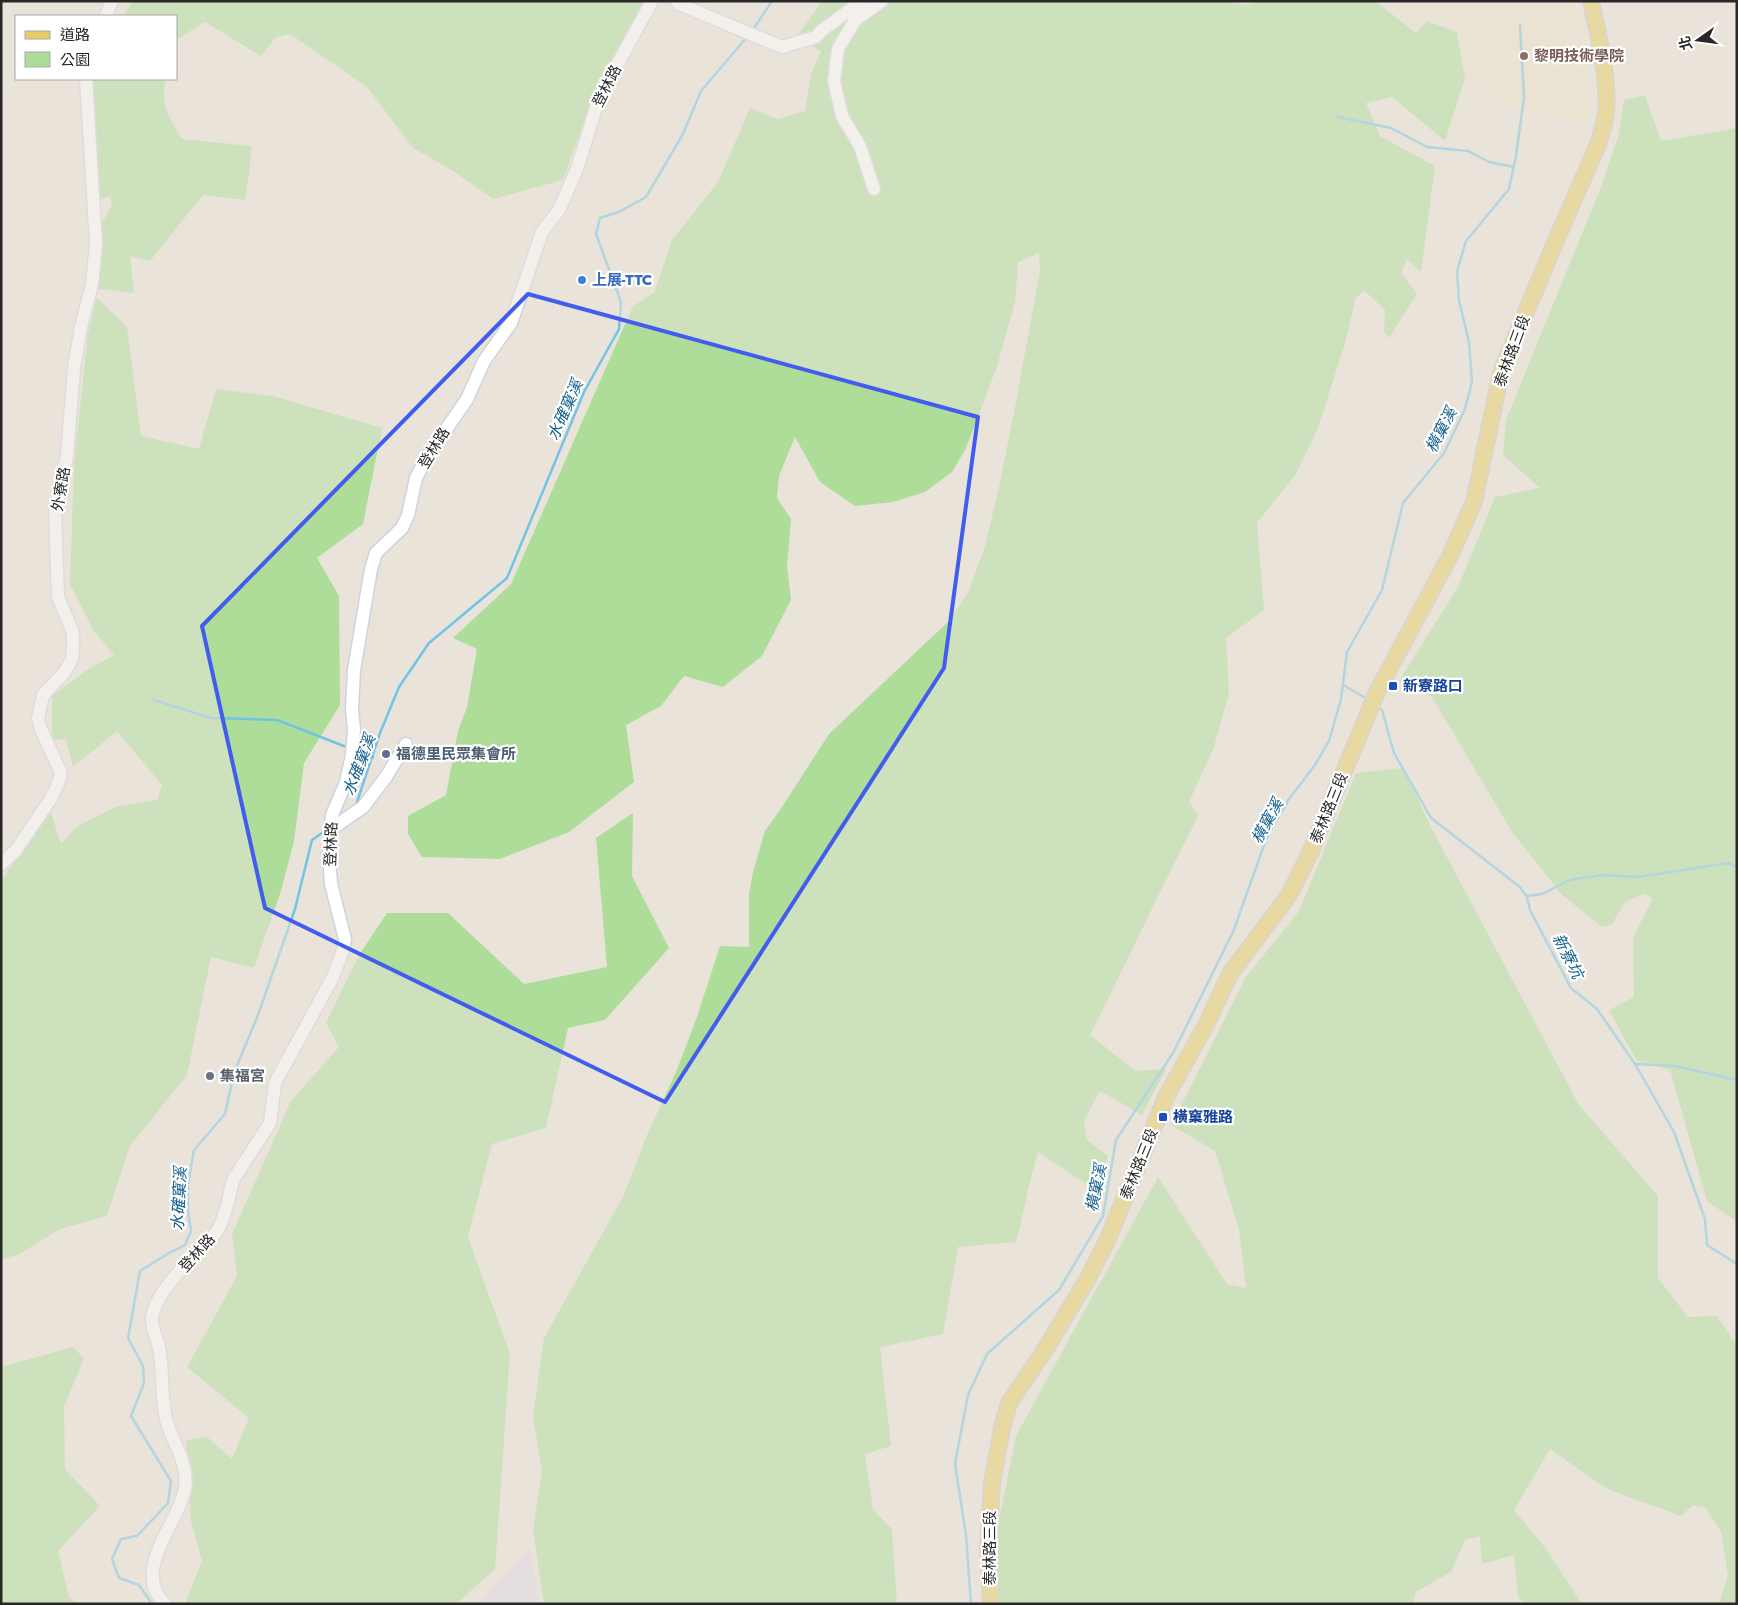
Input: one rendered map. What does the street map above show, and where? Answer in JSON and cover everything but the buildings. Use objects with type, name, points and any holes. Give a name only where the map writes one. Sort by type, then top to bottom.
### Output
[{"type":"main road","name":"泰林路三段","points":[[991,1604],[988,1548],[992,1484],[1002,1428],[1009,1403],[1043,1354],[1107,1242],[1166,1096],[1206,1025],[1230,974],[1289,896],[1310,853],[1377,693],[1450,556],[1474,502],[1485,458],[1501,372],[1599,142],[1606,112],[1605,78],[1591,1]]},
{"type":"street","points":[[106,15],[112,1]]},
{"type":"street","name":"登林路","points":[[165,1604],[155,1590],[153,1564],[186,1487],[181,1456],[167,1422],[160,1348],[152,1318],[163,1290],[216,1234],[221,1224],[232,1180],[270,1123],[275,1084],[333,977],[345,939],[331,884],[329,858],[330,825],[339,796],[346,782],[352,755],[354,670],[371,569],[376,553],[402,528],[408,515],[416,478],[426,459],[467,399],[484,361],[511,323],[542,232],[559,210],[577,168],[599,98],[652,1]]},
{"type":"street","points":[[677,1],[679,4],[782,48],[816,37],[862,1]]},
{"type":"street","points":[[874,189],[860,146],[842,116],[834,80],[838,49],[856,20],[882,1]]},
{"type":"street","name":"外寮路","points":[[1,865],[16,850],[50,800],[61,773],[40,727],[38,718],[43,695],[64,672],[72,659],[74,648],[73,633],[58,596],[55,512],[67,456],[74,368],[81,327],[92,284],[96,244],[86,80]]},
{"type":"street","points":[[330,825],[364,807],[386,777],[406,744]]},
{"type":"highlighted area","points":[[528,294],[978,417],[944,668],[665,1102],[265,908],[202,626]]},
{"type":"shaded area","name":"黎明技術學院","points":[[1385,1],[1575,1],[1593,109],[1589,116],[1579,123],[1572,123],[1491,100],[1466,74],[1460,27],[1425,17],[1415,27]]},
{"type":"shaded area","points":[[530,1547],[539,1604],[479,1604]]},
{"type":"green space","points":[[133,1],[644,1],[597,85],[563,180],[493,199],[453,171],[413,148],[367,87],[290,34],[276,37],[261,56],[205,22],[178,39],[178,15],[124,15]]},
{"type":"green space","points":[[822,1],[1227,1],[1246,5],[1256,1],[1375,1],[1416,33],[1427,21],[1457,32],[1465,78],[1445,141],[1392,97],[1366,103],[1380,136],[1435,166],[1421,272],[1407,259],[1401,273],[1417,294],[1389,338],[1384,332],[1385,310],[1365,291],[1356,297],[1345,343],[1318,428],[1296,474],[1257,523],[1264,610],[1226,638],[1229,693],[1214,747],[1189,802],[1199,815],[1090,1035],[1136,1071],[1166,1069],[1142,1115],[1100,1091],[1084,1120],[1087,1140],[1108,1156],[1097,1191],[1038,1152],[1016,1242],[958,1247],[943,1334],[880,1347],[891,1446],[865,1454],[873,1510],[892,1529],[897,1604],[544,1604],[533,1530],[542,1471],[533,1416],[544,1338],[624,1195],[647,1135],[676,1072],[697,1017],[720,946],[749,947],[749,894],[753,872],[765,831],[829,734],[948,622],[968,593],[985,546],[999,487],[1040,271],[1039,253],[1018,262],[1015,302],[997,366],[965,450],[952,472],[925,492],[893,502],[855,506],[820,482],[795,437],[779,476],[777,498],[791,519],[787,566],[791,600],[762,656],[723,687],[684,676],[661,706],[626,725],[634,782],[569,832],[500,859],[422,857],[408,834],[408,816],[446,795],[458,731],[467,707],[477,649],[453,638],[511,584],[633,306],[654,293],[672,240],[718,182],[750,108],[778,119],[805,111],[811,74],[821,51],[796,38]]},
{"type":"green space","points":[[89,80],[166,80],[164,88],[165,103],[173,124],[182,139],[251,146],[245,200],[203,195],[150,261],[130,256],[134,293],[93,288],[100,226],[112,206],[110,196],[97,201]]},
{"type":"green space","points":[[1645,95],[1661,141],[1737,128],[1737,1222],[1707,1201],[1670,1070],[1637,1061],[1609,1010],[1634,997],[1633,937],[1653,898],[1643,894],[1625,902],[1612,924],[1602,927],[1562,895],[1512,832],[1432,697],[1399,681],[1458,587],[1495,497],[1540,488],[1503,455],[1506,420],[1601,187],[1619,134],[1624,100]]},
{"type":"green space","points":[[97,298],[127,327],[141,436],[199,449],[216,389],[273,396],[382,428],[363,524],[317,558],[339,596],[340,705],[304,763],[294,841],[281,891],[254,968],[211,957],[187,1075],[130,1146],[107,1216],[60,1229],[18,1255],[1,1259],[1,881],[50,810],[61,844],[76,827],[116,807],[157,800],[162,785],[117,731],[73,767],[66,739],[52,740],[52,696],[87,670],[114,655],[94,631],[70,584],[74,464],[88,333]]},
{"type":"green space","points":[[1403,768],[1432,829],[1579,1105],[1658,1196],[1658,1278],[1688,1317],[1717,1316],[1737,1346],[1737,1604],[1719,1604],[1728,1576],[1721,1532],[1705,1507],[1693,1505],[1681,1516],[1607,1489],[1550,1449],[1514,1510],[1543,1545],[1582,1604],[1525,1604],[1518,1597],[1514,1555],[1482,1564],[1480,1536],[1465,1540],[1451,1572],[1416,1592],[1413,1604],[998,1604],[998,1525],[1016,1436],[1158,1177],[1227,1284],[1246,1288],[1239,1230],[1215,1151],[1171,1125],[1246,977],[1299,911],[1356,773]]},
{"type":"green space","points":[[633,813],[632,876],[669,948],[605,1020],[568,1028],[546,1128],[492,1144],[468,1237],[510,1354],[495,1569],[456,1604],[185,1604],[202,1561],[191,1521],[186,1440],[207,1437],[232,1459],[249,1418],[187,1367],[237,1276],[232,1234],[291,1101],[339,1047],[326,1023],[359,955],[387,913],[448,913],[524,984],[607,967],[596,838]]},
{"type":"green space","points":[[73,1347],[84,1358],[64,1407],[65,1469],[100,1506],[58,1551],[69,1597],[78,1604],[1,1604],[1,1367]]},
{"type":"waterway","name":"水確窠溪","points":[[752,31],[772,1]]},
{"type":"waterway","name":"橫窠溪","points":[[971,1604],[966,1535],[955,1464],[968,1395],[987,1354],[1059,1290],[1103,1216],[1116,1140],[1173,1053],[1233,932],[1267,837],[1289,799],[1315,765],[1329,741],[1341,699],[1347,652],[1382,590],[1403,503],[1444,453],[1465,409],[1472,382],[1469,342],[1459,301],[1457,271],[1466,241],[1509,189],[1516,156],[1524,97],[1520,25]]},
{"type":"waterway","name":"水確窠溪","points":[[356,805],[380,733],[399,687],[429,643],[507,578],[584,392],[619,329],[621,302],[596,234],[600,218],[619,212],[646,197],[683,134],[701,91],[747,37]]},
{"type":"waterway","points":[[1338,117],[1391,128],[1427,147],[1468,151],[1489,162],[1514,167]]},
{"type":"waterway","name":"新寮坑","points":[[1343,685],[1369,700]]},
{"type":"waterway","points":[[154,700],[211,718],[277,720],[349,748]]},
{"type":"waterway","name":"新寮坑","points":[[1377,707],[1382,710],[1394,753],[1431,818],[1520,887],[1527,897],[1530,910],[1571,988],[1597,1009],[1635,1064],[1674,1132],[1705,1219],[1707,1245],[1737,1264]]},
{"type":"waterway","points":[[357,751],[373,757]]},
{"type":"waterway","name":"水確窠溪","points":[[152,1604],[139,1585],[119,1578],[112,1559],[121,1539],[137,1536],[168,1503],[171,1481],[131,1416],[144,1383],[143,1366],[128,1338],[140,1271],[185,1245],[191,1231],[188,1212],[188,1184],[194,1150],[225,1114],[234,1073],[258,1015],[295,909],[312,840],[325,831]]},
{"type":"waterway","points":[[1527,896],[1542,894],[1570,880],[1601,875],[1639,877],[1728,863],[1737,867]]},
{"type":"waterway","points":[[1635,1064],[1675,1066],[1737,1080]]},
{"type":"place","name":"黎明技術學院","points":[[1524,56]]},
{"type":"place","name":"上展-TTC","points":[[582,280]]},
{"type":"place","name":"新寮路口","points":[[1393,686]]},
{"type":"place","name":"福德里民眾集會所","points":[[386,754]]},
{"type":"place","name":"集福宮","points":[[210,1076]]},
{"type":"place","name":"橫窠雅路","points":[[1163,1117]]}]
